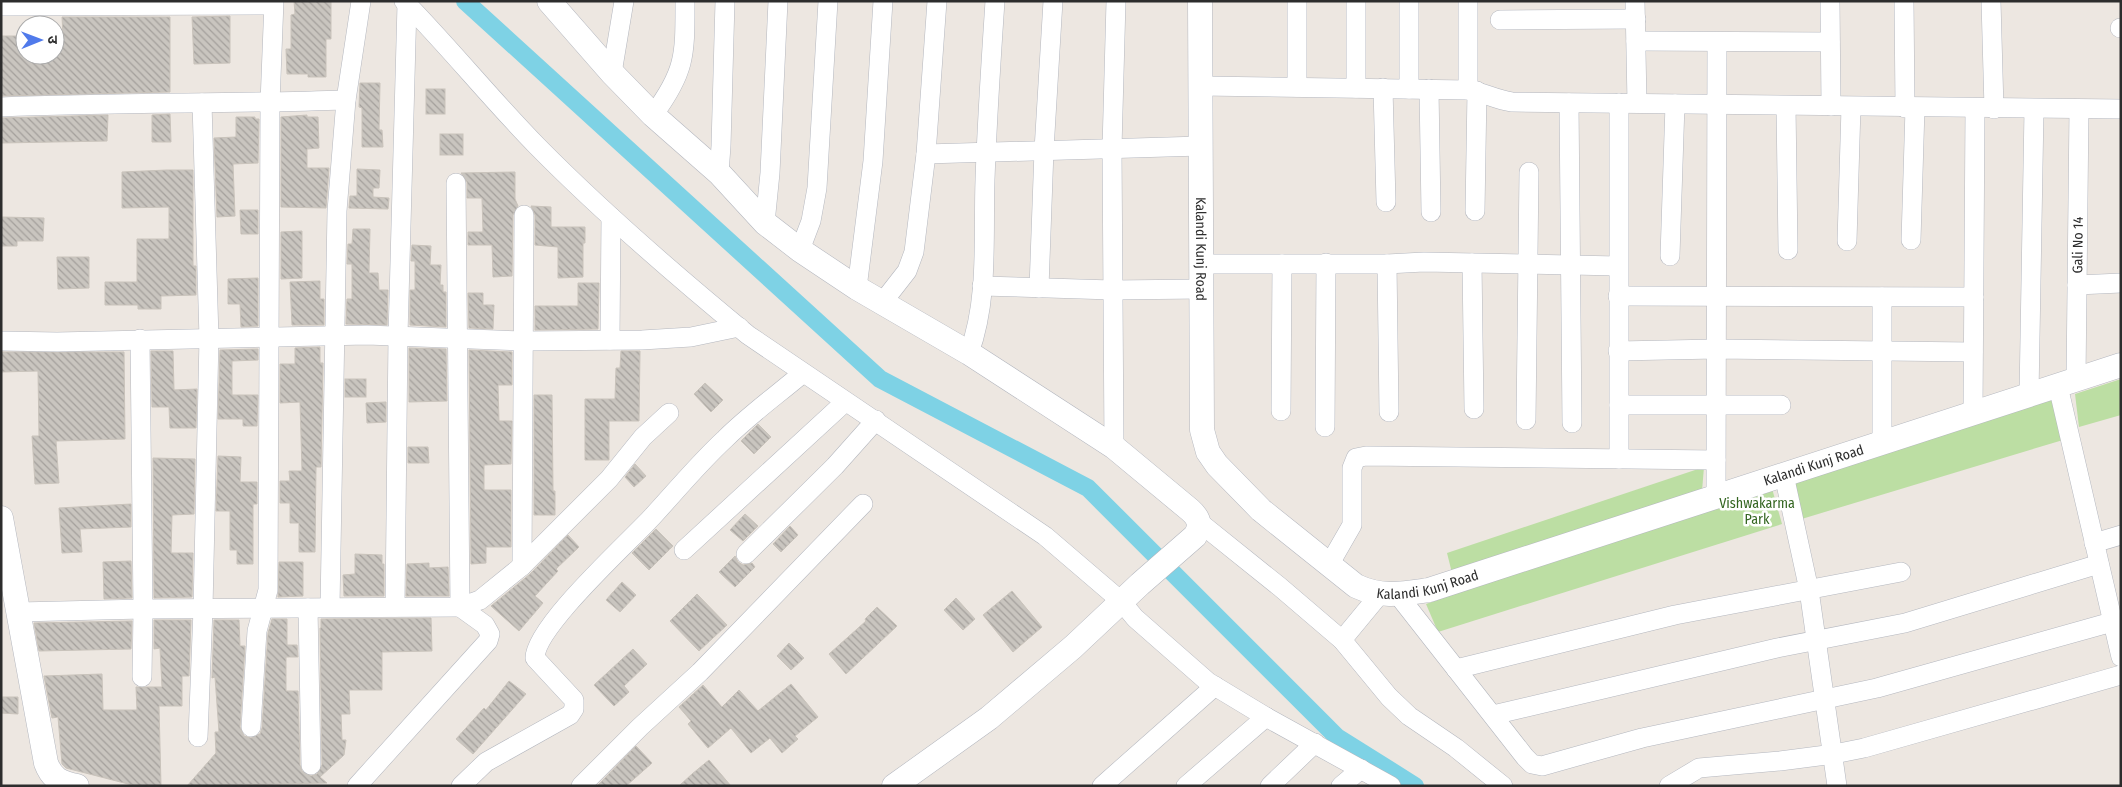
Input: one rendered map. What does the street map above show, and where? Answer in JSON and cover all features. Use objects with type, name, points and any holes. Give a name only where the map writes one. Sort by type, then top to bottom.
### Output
[{"type":"street","points":[[330,607],[337,211],[346,100],[361,1]]},
{"type":"street","points":[[612,73],[624,13],[624,1]]},
{"type":"street","points":[[653,115],[668,95],[683,59],[685,1]]},
{"type":"street","points":[[719,173],[725,1]]},
{"type":"street","points":[[765,223],[770,173],[778,1]]},
{"type":"street","points":[[800,250],[811,221],[817,188],[828,1]]},
{"type":"street","points":[[857,288],[873,162],[883,1]]},
{"type":"street","points":[[882,303],[902,280],[912,261],[926,154],[937,1]]},
{"type":"street","points":[[969,352],[978,322],[982,286],[986,152],[995,1]]},
{"type":"street","points":[[1040,288],[1044,150],[1052,1]]},
{"type":"street","points":[[1114,447],[1112,148],[1116,1]]},
{"type":"street","name":"Kalandi Kunj Road","points":[[1200,1],[1202,430],[1208,452],[1216,465],[1261,510],[1356,586],[1371,593],[1389,595],[1428,590],[2121,365]]},
{"type":"street","points":[[1297,1],[1297,88]]},
{"type":"street","points":[[1356,1],[1356,88]]},
{"type":"street","points":[[1409,1],[1409,89]]},
{"type":"street","points":[[1468,1],[1475,211]]},
{"type":"street","points":[[1830,1],[1831,106]]},
{"type":"street","points":[[1904,1],[1910,108],[1911,240]]},
{"type":"street","points":[[1992,1],[1994,109]]},
{"type":"street","points":[[1,6],[274,3],[270,103],[268,590],[257,631],[251,727]]},
{"type":"street","points":[[405,3],[494,101],[539,147],[611,217],[709,304],[803,373],[845,402],[876,420],[1045,536],[1121,601],[1156,637],[1215,686],[1266,717],[1391,786]]},
{"type":"street","points":[[395,607],[405,3]]},
{"type":"street","points":[[558,6],[612,73],[653,115],[719,173],[765,223],[800,250],[857,288],[969,352],[1114,447],[1197,516],[1200,529],[1179,551],[989,718],[905,783]]},
{"type":"street","points":[[1500,20],[1636,10],[1636,41],[1628,103],[1618,266],[1619,459]]},
{"type":"street","points":[[1636,41],[1830,42]]},
{"type":"street","points":[[1716,498],[1717,42]]},
{"type":"street","points":[[1201,86],[1429,88],[1472,90],[1495,100],[1504,101],[1569,103],[2034,110],[2121,109]]},
{"type":"street","points":[[1383,88],[1386,202]]},
{"type":"street","points":[[1429,88],[1431,212]]},
{"type":"street","points":[[1,107],[105,103],[202,104],[346,100]]},
{"type":"street","points":[[1569,103],[1569,265],[1572,423]]},
{"type":"street","points":[[198,737],[209,338],[202,104]]},
{"type":"street","points":[[1670,256],[1675,104]]},
{"type":"street","points":[[1786,106],[1788,250]]},
{"type":"street","points":[[1848,241],[1850,107]]},
{"type":"street","points":[[1973,414],[1975,109]]},
{"type":"street","name":"Gali No 14","points":[[2079,109],[2077,285],[2067,383],[2094,543],[2121,657]]},
{"type":"street","points":[[2029,395],[2034,110]]},
{"type":"street","points":[[926,154],[1201,146]]},
{"type":"street","points":[[1526,420],[1529,172]]},
{"type":"street","points":[[456,183],[460,607]]},
{"type":"street","points":[[522,566],[524,215]]},
{"type":"street","points":[[610,340],[611,217]]},
{"type":"street","points":[[1202,264],[1387,264],[1424,262],[1618,266]]},
{"type":"street","points":[[1325,427],[1326,263]]},
{"type":"street","points":[[1472,263],[1474,409]]},
{"type":"street","points":[[1282,264],[1282,412]]},
{"type":"street","points":[[1387,264],[1389,412]]},
{"type":"street","points":[[2077,285],[2121,283]]},
{"type":"street","points":[[982,286],[1112,290],[1202,289]]},
{"type":"street","points":[[1618,296],[1974,297]]},
{"type":"street","points":[[1882,297],[1882,443]]},
{"type":"street","points":[[1,341],[57,342],[334,336],[398,336],[523,341],[610,340],[691,337],[739,327]]},
{"type":"street","points":[[140,340],[142,677]]},
{"type":"street","points":[[1618,351],[1716,349],[1973,352]]},
{"type":"street","points":[[461,786],[486,762],[570,715],[574,709],[574,700],[535,658],[538,645],[555,621],[598,571],[651,519],[724,439],[803,373]]},
{"type":"street","points":[[684,550],[845,402]]},
{"type":"street","points":[[1619,405],[1782,405]]},
{"type":"street","points":[[19,612],[143,608],[460,607],[480,600],[522,566],[608,478],[643,438],[670,413]]},
{"type":"street","points":[[746,554],[836,466],[876,420]]},
{"type":"street","points":[[1329,565],[1352,525],[1352,468],[1356,458],[1366,456],[1716,460]]},
{"type":"street","points":[[1784,474],[1809,590],[1834,754],[1837,786]]},
{"type":"street","points":[[581,786],[640,727],[700,672],[863,504]]},
{"type":"street","points":[[1,518],[8,589],[19,612],[46,763],[50,773],[67,785]]},
{"type":"street","points":[[1199,522],[1342,640],[1399,707],[1503,786]]},
{"type":"street","points":[[2094,543],[2121,535]]},
{"type":"street","points":[[1493,715],[1817,641],[1905,623],[2099,564]]},
{"type":"street","points":[[1456,669],[1675,615],[1901,572]]},
{"type":"street","points":[[1342,640],[1389,595],[1456,669],[1525,757],[1532,764],[1542,766],[1642,738],[1877,688],[2112,622]]},
{"type":"street","points":[[358,786],[488,641],[490,634],[488,628],[460,607]]},
{"type":"street","points":[[308,608],[311,765]]},
{"type":"street","points":[[1669,786],[1700,768],[1834,754],[1864,748],[2121,675]]},
{"type":"street","points":[[1102,786],[1215,686]]},
{"type":"street","points":[[1186,786],[1266,717]]},
{"type":"street","points":[[1270,786],[1316,743]]},
{"type":"street","points":[[1341,786],[1361,768]]},
{"type":"green space","points":[[2121,379],[2121,415],[2079,427],[2075,394]]},
{"type":"green space","points":[[2052,393],[2063,440],[1795,521],[1783,481]]},
{"type":"green space","points":[[1704,467],[1702,491],[1453,577],[1447,553]]},
{"type":"green space","name":"Vishwakarma Park","points":[[1771,485],[1782,524],[1438,632],[1426,604]]},
{"type":"building","points":[[294,1],[331,1],[331,39],[326,39],[326,77],[308,77],[308,74],[287,74],[286,49],[291,49],[291,15],[295,14]]},
{"type":"building","points":[[230,16],[230,63],[194,64],[192,17]]},
{"type":"building","points":[[65,17],[170,17],[170,92],[1,96],[1,36],[15,36],[15,65],[65,65]]},
{"type":"building","points":[[360,83],[380,83],[379,130],[382,130],[383,147],[362,147],[362,108],[359,107]]},
{"type":"building","points":[[426,89],[445,89],[445,114],[426,114]]},
{"type":"building","points":[[170,114],[171,142],[152,142],[152,115]]},
{"type":"building","points":[[108,115],[107,141],[1,143],[1,118]]},
{"type":"building","points":[[307,115],[307,117],[318,117],[319,148],[307,149],[307,168],[329,168],[326,208],[281,207],[281,117]]},
{"type":"building","points":[[236,117],[255,117],[255,119],[259,119],[258,163],[233,164],[235,216],[217,217],[214,138],[236,137]]},
{"type":"building","points":[[440,134],[463,134],[463,155],[440,155]]},
{"type":"building","points":[[357,169],[380,170],[379,188],[373,188],[373,197],[389,198],[388,209],[349,208],[350,196],[357,196]]},
{"type":"building","points":[[193,170],[193,266],[196,266],[196,295],[161,296],[161,309],[138,309],[138,305],[105,305],[105,282],[137,282],[137,239],[169,239],[169,207],[122,208],[122,172]]},
{"type":"building","points":[[515,172],[515,199],[518,206],[513,215],[512,276],[493,277],[492,245],[468,245],[468,232],[483,232],[482,198],[467,198],[467,182],[461,173]]},
{"type":"building","points":[[531,206],[551,207],[551,227],[585,227],[583,277],[558,278],[558,247],[535,245],[535,215]]},
{"type":"building","points":[[240,210],[258,210],[258,234],[241,234]]},
{"type":"building","points":[[1,217],[44,218],[43,241],[17,241],[17,246],[1,246]]},
{"type":"building","points":[[353,229],[370,229],[369,273],[378,273],[379,290],[388,290],[387,325],[346,324],[347,299],[352,299],[352,264],[347,264],[348,244],[352,244]]},
{"type":"building","points":[[302,231],[302,278],[281,279],[281,232]]},
{"type":"building","points":[[412,245],[431,246],[430,265],[441,265],[440,285],[443,285],[443,292],[446,292],[446,327],[410,325],[410,290],[415,290],[415,261],[411,261]]},
{"type":"building","points":[[57,257],[89,257],[89,288],[58,289]]},
{"type":"building","points":[[258,278],[258,326],[241,327],[240,304],[228,304],[228,279]]},
{"type":"building","points":[[320,281],[320,299],[324,299],[324,325],[292,325],[290,282]]},
{"type":"building","points":[[578,283],[599,283],[598,329],[535,330],[535,306],[578,306]]},
{"type":"building","points":[[468,293],[483,293],[483,305],[494,305],[493,329],[469,328]]},
{"type":"building","points":[[320,347],[320,363],[323,363],[321,467],[316,467],[315,552],[299,552],[299,523],[290,523],[290,503],[280,503],[280,481],[290,481],[289,471],[302,471],[300,402],[280,403],[280,364],[295,364],[295,348]]},
{"type":"building","points":[[409,348],[446,349],[447,401],[409,402]]},
{"type":"building","points":[[258,349],[258,360],[232,361],[232,395],[258,395],[257,426],[243,426],[243,419],[218,419],[220,350]]},
{"type":"building","points":[[469,350],[512,352],[512,385],[498,385],[499,421],[512,421],[511,464],[484,465],[484,490],[511,490],[511,547],[486,547],[486,563],[471,564]]},
{"type":"building","points":[[151,351],[173,351],[174,390],[197,389],[196,428],[170,428],[169,407],[152,407]]},
{"type":"building","points":[[621,351],[640,351],[639,421],[609,421],[609,460],[585,460],[585,399],[615,399],[616,368],[620,368]]},
{"type":"building","points":[[1,352],[124,352],[125,439],[56,441],[59,483],[35,484],[32,436],[39,436],[38,371],[1,372]]},
{"type":"building","points":[[345,379],[366,379],[366,397],[345,397]]},
{"type":"building","points":[[705,383],[723,400],[711,412],[694,394]]},
{"type":"building","points":[[534,395],[552,395],[555,515],[534,515]]},
{"type":"building","points":[[386,402],[386,422],[367,423],[366,403]]},
{"type":"building","points":[[758,424],[771,437],[754,454],[741,441]]},
{"type":"building","points":[[408,447],[428,447],[429,463],[408,463]]},
{"type":"building","points":[[218,456],[241,457],[240,482],[257,482],[257,504],[253,504],[253,564],[237,564],[237,550],[230,550],[230,511],[216,511]]},
{"type":"building","points":[[153,458],[195,459],[194,514],[172,515],[171,553],[193,553],[192,597],[154,598]]},
{"type":"building","points":[[635,464],[646,476],[634,487],[625,477]]},
{"type":"building","points":[[131,504],[131,527],[80,529],[82,552],[62,553],[59,508]]},
{"type":"building","points":[[745,514],[758,526],[743,541],[730,530]]},
{"type":"building","points":[[790,526],[798,535],[781,552],[773,544]]},
{"type":"building","points":[[656,529],[673,546],[649,570],[632,553]]},
{"type":"building","points":[[568,535],[579,547],[556,569],[558,571],[535,596],[543,603],[519,631],[491,606],[530,574]]},
{"type":"building","points":[[355,554],[382,555],[382,564],[384,564],[384,596],[344,596],[343,575],[355,574]]},
{"type":"building","points":[[735,556],[738,562],[743,565],[752,563],[755,567],[735,587],[719,572]]},
{"type":"building","points":[[131,561],[132,598],[104,599],[103,562]]},
{"type":"building","points":[[279,562],[303,562],[303,596],[278,597]]},
{"type":"building","points":[[429,563],[429,568],[448,567],[449,596],[406,596],[407,564]]},
{"type":"building","points":[[622,582],[636,595],[620,612],[606,600]]},
{"type":"building","points":[[1012,591],[1042,627],[1013,652],[983,615]]},
{"type":"building","points":[[697,594],[727,625],[699,651],[670,621]]},
{"type":"building","points":[[956,598],[975,619],[963,630],[944,610]]},
{"type":"building","points":[[877,607],[897,626],[846,674],[829,654],[866,621],[865,619]]},
{"type":"building","points":[[431,618],[432,651],[382,652],[382,690],[349,690],[350,714],[341,714],[342,740],[346,740],[344,755],[320,777],[327,783],[187,786],[216,753],[215,732],[219,732],[215,677],[212,678],[214,620],[239,620],[240,646],[245,646],[240,727],[244,736],[251,738],[260,734],[262,728],[268,633],[272,619],[287,619],[287,645],[297,645],[298,657],[286,657],[286,691],[298,691],[300,765],[302,771],[311,776],[317,774],[322,765],[321,619]]},
{"type":"building","points":[[154,620],[191,620],[189,676],[182,676],[182,706],[159,706],[161,786],[136,786],[66,768],[62,764],[58,717],[52,718],[44,676],[102,674],[103,710],[137,710],[136,687],[162,687],[160,648],[154,649]]},
{"type":"building","points":[[132,621],[131,649],[39,651],[34,623]]},
{"type":"building","points":[[789,643],[804,658],[791,670],[777,656]]},
{"type":"building","points":[[633,649],[647,664],[624,686],[629,692],[614,706],[594,685]]},
{"type":"building","points":[[509,681],[526,694],[473,754],[456,739],[484,708],[486,710]]},
{"type":"building","points":[[791,684],[818,717],[795,736],[798,739],[782,753],[770,738],[751,753],[731,728],[708,748],[688,724],[691,721],[679,707],[703,685],[722,707],[739,690],[758,711]]},
{"type":"building","points":[[1,697],[18,697],[18,714],[1,713]]},
{"type":"building","points":[[636,746],[652,763],[626,786],[597,786]]},
{"type":"building","points":[[709,760],[731,786],[679,786],[692,774]]},
{"type":"waterway","points":[[465,1],[880,379],[1088,488],[1337,737],[1415,786]]}]
